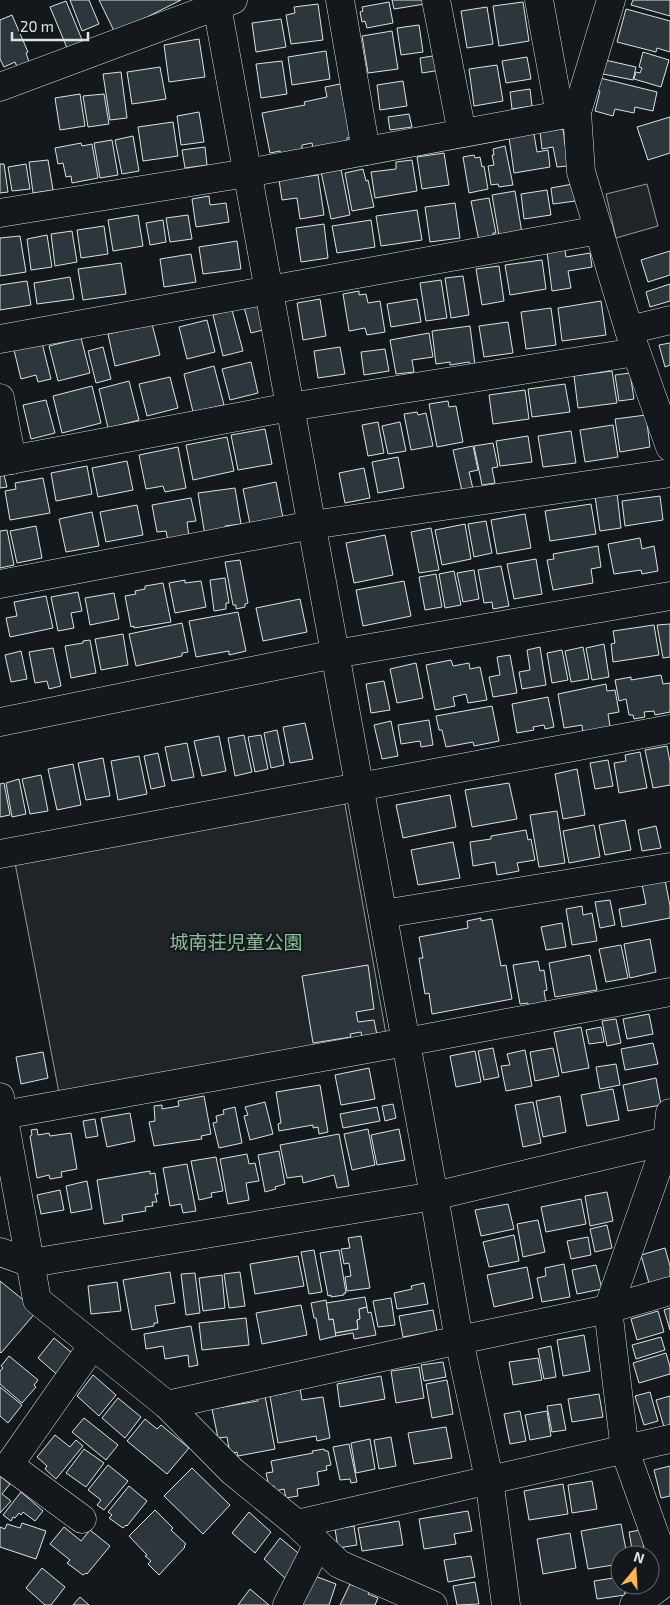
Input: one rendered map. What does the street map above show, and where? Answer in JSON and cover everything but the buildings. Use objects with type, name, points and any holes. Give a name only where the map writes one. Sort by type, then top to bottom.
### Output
[{"type":"street","points":[[340,0],[366,151]]},
{"type":"street","points":[[436,0],[462,133]]},
{"type":"street","points":[[539,0],[569,113],[581,172],[633,341],[670,446]]},
{"type":"street","points":[[569,113],[611,0]]},
{"type":"street","points":[[0,87],[222,2],[247,173],[268,290],[360,787],[459,1340],[489,1479],[506,1605]]},
{"type":"street","points":[[0,213],[247,173],[569,113]]},
{"type":"street","points":[[0,339],[599,230]]},
{"type":"street","points":[[0,398],[6,461],[633,341],[670,320]]},
{"type":"street","points":[[0,584],[312,524],[670,473]]},
{"type":"street","points":[[0,722],[335,654],[670,596]]},
{"type":"street","points":[[0,854],[670,729]]},
{"type":"street","points":[[383,914],[670,867]]},
{"type":"street","points":[[433,1605],[339,1564],[297,1524],[232,1471],[166,1405],[37,1300],[31,1263],[6,1157],[2,1106],[406,1042],[670,992]]},
{"type":"street","points":[[634,1605],[670,1578],[625,1450],[608,1309],[668,1140],[670,1113]]},
{"type":"street","points":[[0,1252],[31,1263],[434,1196],[668,1140]]},
{"type":"street","points":[[166,1405],[608,1309],[670,1291]]},
{"type":"street","points":[[82,1519],[9,1465],[93,1345]]},
{"type":"street","points":[[297,1524],[670,1439]]},
{"type":"street","points":[[287,1605],[318,1544]]},
{"type":"green space","points":[[647,184],[658,226],[616,238],[606,194]]},
{"type":"green space","name":"城南荘児童公園","points":[[344,799],[386,1034],[60,1098],[15,863]]}]
